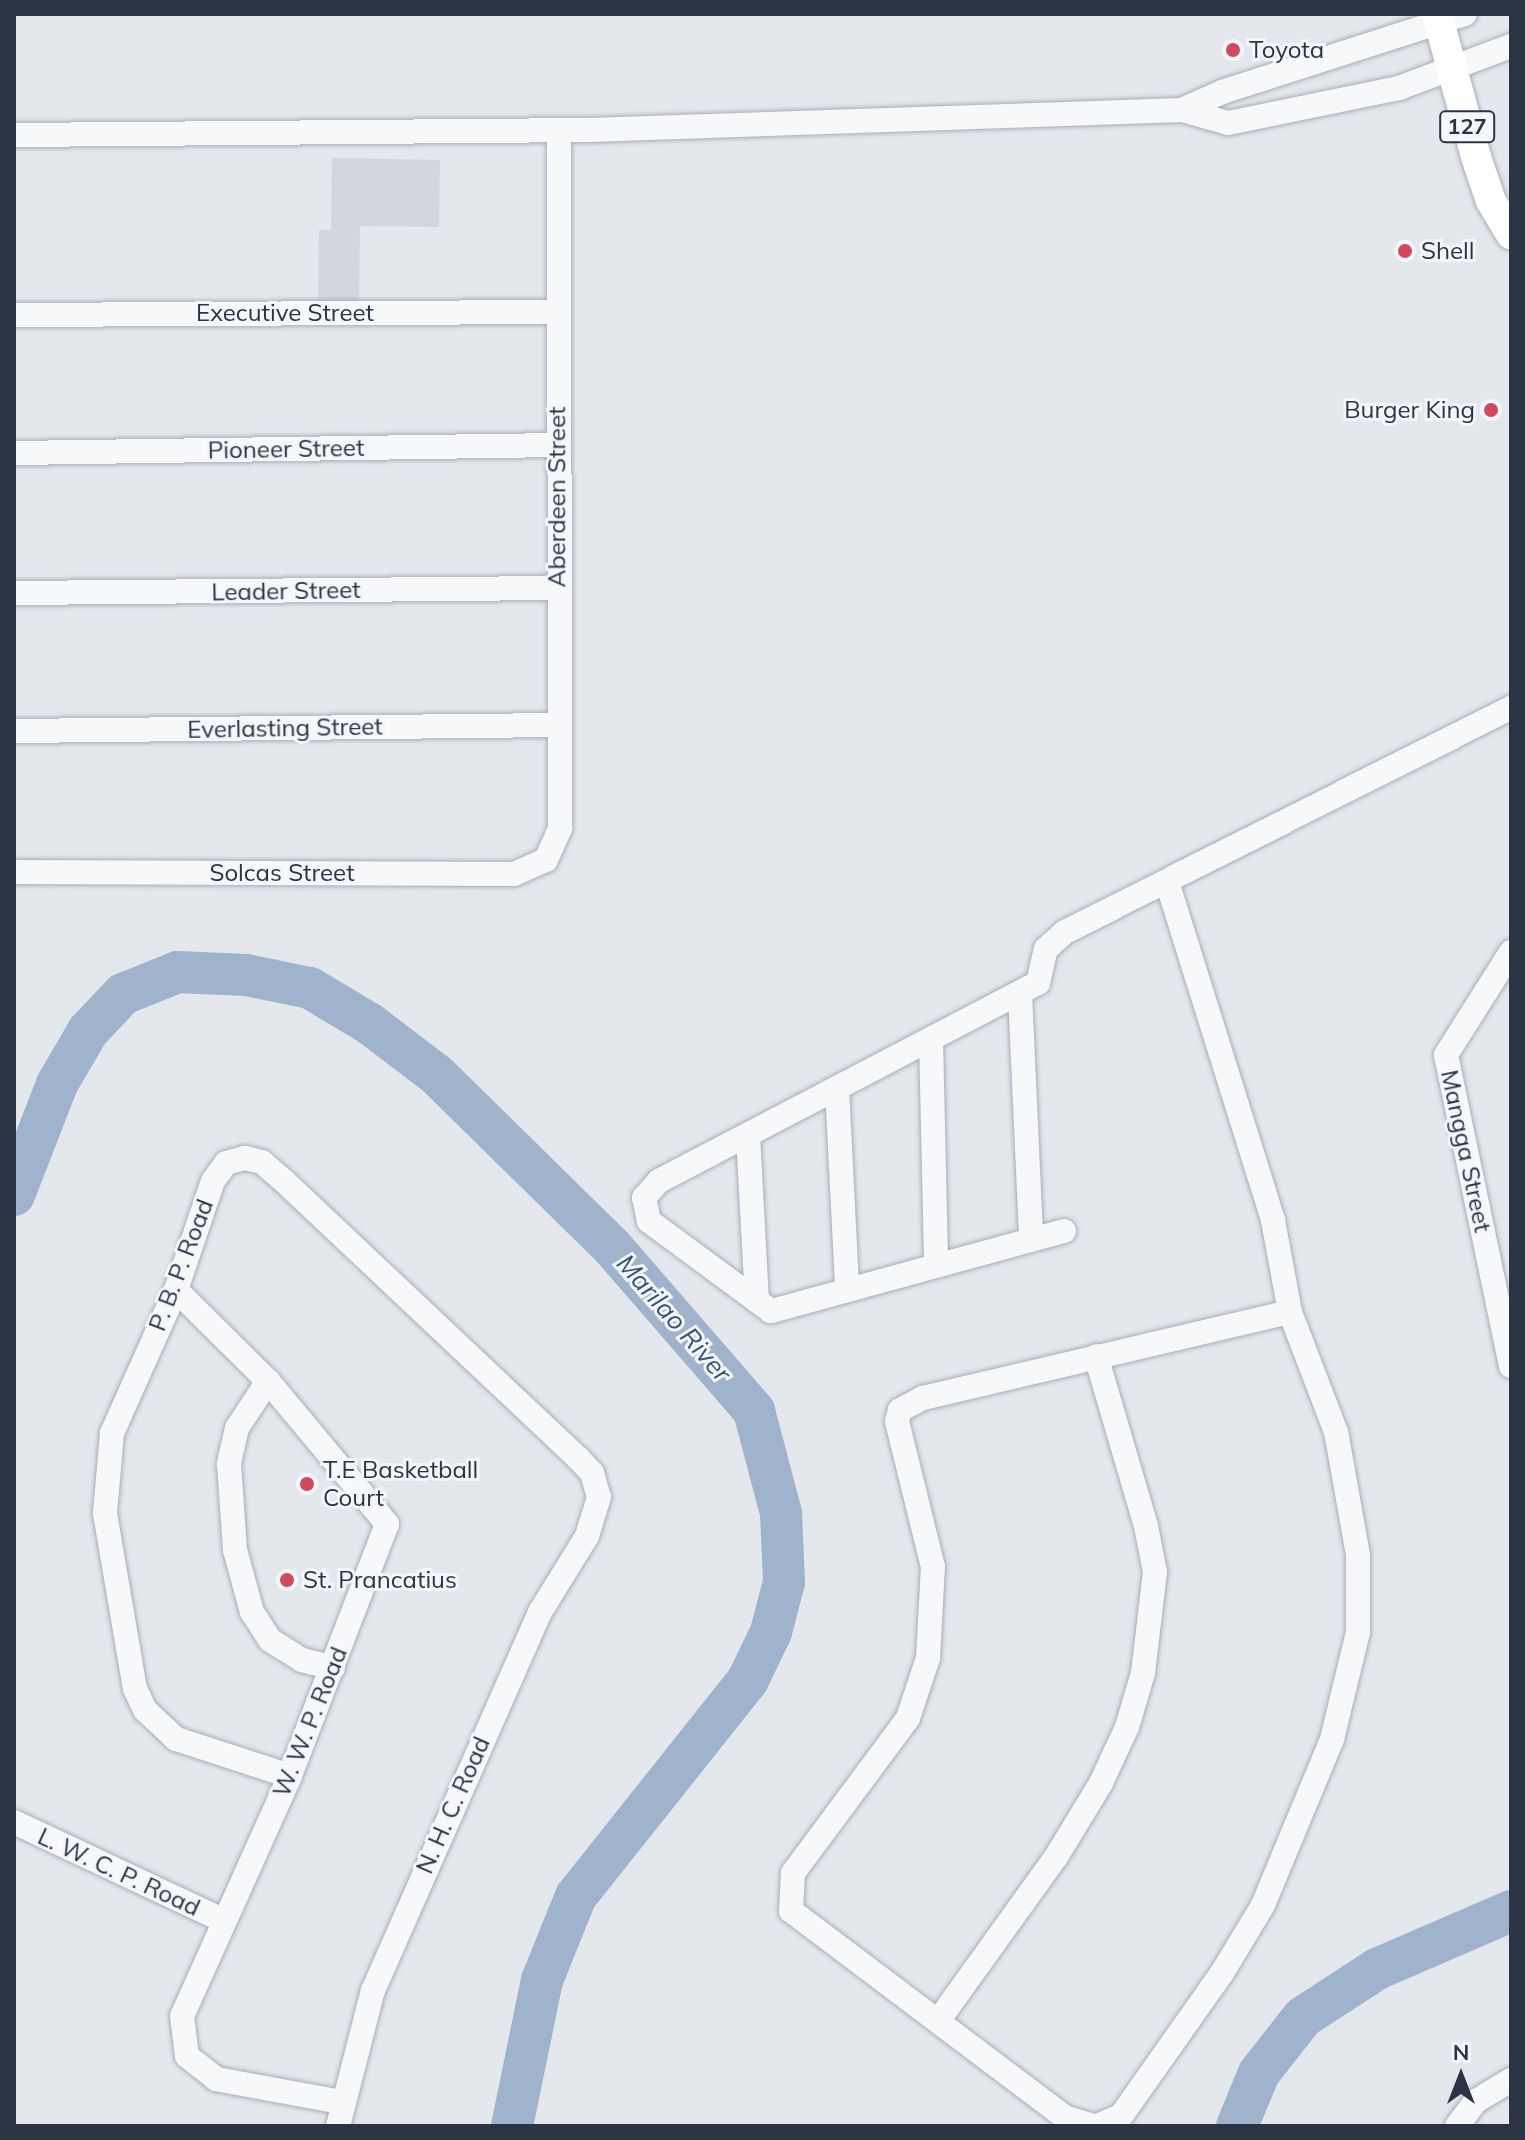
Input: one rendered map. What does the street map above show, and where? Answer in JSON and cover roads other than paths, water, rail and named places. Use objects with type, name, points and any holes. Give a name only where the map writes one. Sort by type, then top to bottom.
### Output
[{"type":"main road","name":"127","points":[[1448,17],[1452,71],[1491,201],[1511,234]]},
{"type":"street","points":[[1182,110],[1222,92],[1448,17]]},
{"type":"street","points":[[14,135],[559,130],[1182,110],[1228,123],[1370,95],[1452,71],[1511,46]]},
{"type":"street","name":"Aberdeen Street","points":[[546,860],[560,828],[556,312],[559,130]]},
{"type":"street","name":"Executive Street","points":[[14,315],[556,312]]},
{"type":"street","name":"Pioneer Street","points":[[14,453],[558,445]]},
{"type":"street","name":"Leader Street","points":[[14,593],[557,588]]},
{"type":"street","points":[[1064,1231],[936,1262],[771,1311],[649,1221],[644,1209],[649,1188],[1038,983],[1046,949],[1065,932],[1168,884],[1511,708]]},
{"type":"street","name":"Everlasting Street","points":[[14,731],[557,725]]},
{"type":"street","name":"Solcas Street","points":[[14,872],[514,874],[546,860]]},
{"type":"street","points":[[1168,884],[1273,1220],[1290,1312],[1336,1432],[1352,1509],[1359,1573],[1349,1682],[1332,1739],[1263,1905],[1222,1973],[1121,2116],[1095,2126],[1066,2118],[801,1922],[789,1900],[793,1873],[908,1718],[928,1658],[933,1567],[897,1421],[900,1410],[923,1398],[1290,1312]]},
{"type":"street","name":"Mangga Street","points":[[1511,952],[1446,1055],[1511,1366]]},
{"type":"street","points":[[1020,993],[1031,1239]]},
{"type":"street","points":[[931,1039],[936,1262]]},
{"type":"street","points":[[837,1088],[847,1287]]},
{"type":"street","points":[[748,1135],[757,1301]]},
{"type":"street","name":"P. B. P. Road","points":[[290,1776],[176,1739],[145,1710],[135,1689],[105,1513],[105,1472],[112,1433],[176,1290],[213,1181],[226,1163],[245,1158],[262,1162],[578,1458],[592,1473],[599,1497]]},
{"type":"street","points":[[1494,1280],[1511,1259]]},
{"type":"street","name":"W. W. P. Road","points":[[176,1290],[268,1381],[387,1524],[290,1776],[182,2016],[187,2056],[199,2069],[236,2086],[340,2114]]},
{"type":"street","points":[[938,2021],[1056,1857],[1101,1783],[1127,1727],[1143,1673],[1154,1616],[1155,1572],[1146,1526],[1096,1356]]},
{"type":"street","points":[[268,1381],[237,1428],[229,1464],[235,1550],[252,1612],[270,1640],[302,1660],[333,1668]]},
{"type":"street","name":"N. H. C. Road","points":[[340,2114],[373,1990],[540,1612],[595,1518],[599,1497]]},
{"type":"street","name":"L. W. C. P. Road","points":[[14,1822],[224,1921]]},
{"type":"street","points":[[1457,2126],[1476,2101],[1511,2080]]},
{"type":"waterway","name":"Marilao River","points":[[14,1195],[57,1084],[88,1031],[123,994],[178,972],[246,975],[310,988],[370,1024],[437,1075],[613,1248],[754,1411],[781,1513],[784,1582],[771,1632],[748,1680],[576,1896],[542,1980],[512,2126]]},
{"type":"waterway","name":"Marilao River","points":[[1237,2126],[1259,2073],[1303,2017],[1377,1969],[1511,1911]]},
{"type":"place","name":"Toyota","points":[[1233,50]]},
{"type":"place","name":"Shell","points":[[1405,251]]},
{"type":"place","name":"Burger King","points":[[1491,410]]},
{"type":"place","name":"T.E Basketball Court","points":[[307,1484]]},
{"type":"place","name":"St. Prancatius","points":[[287,1580]]}]
